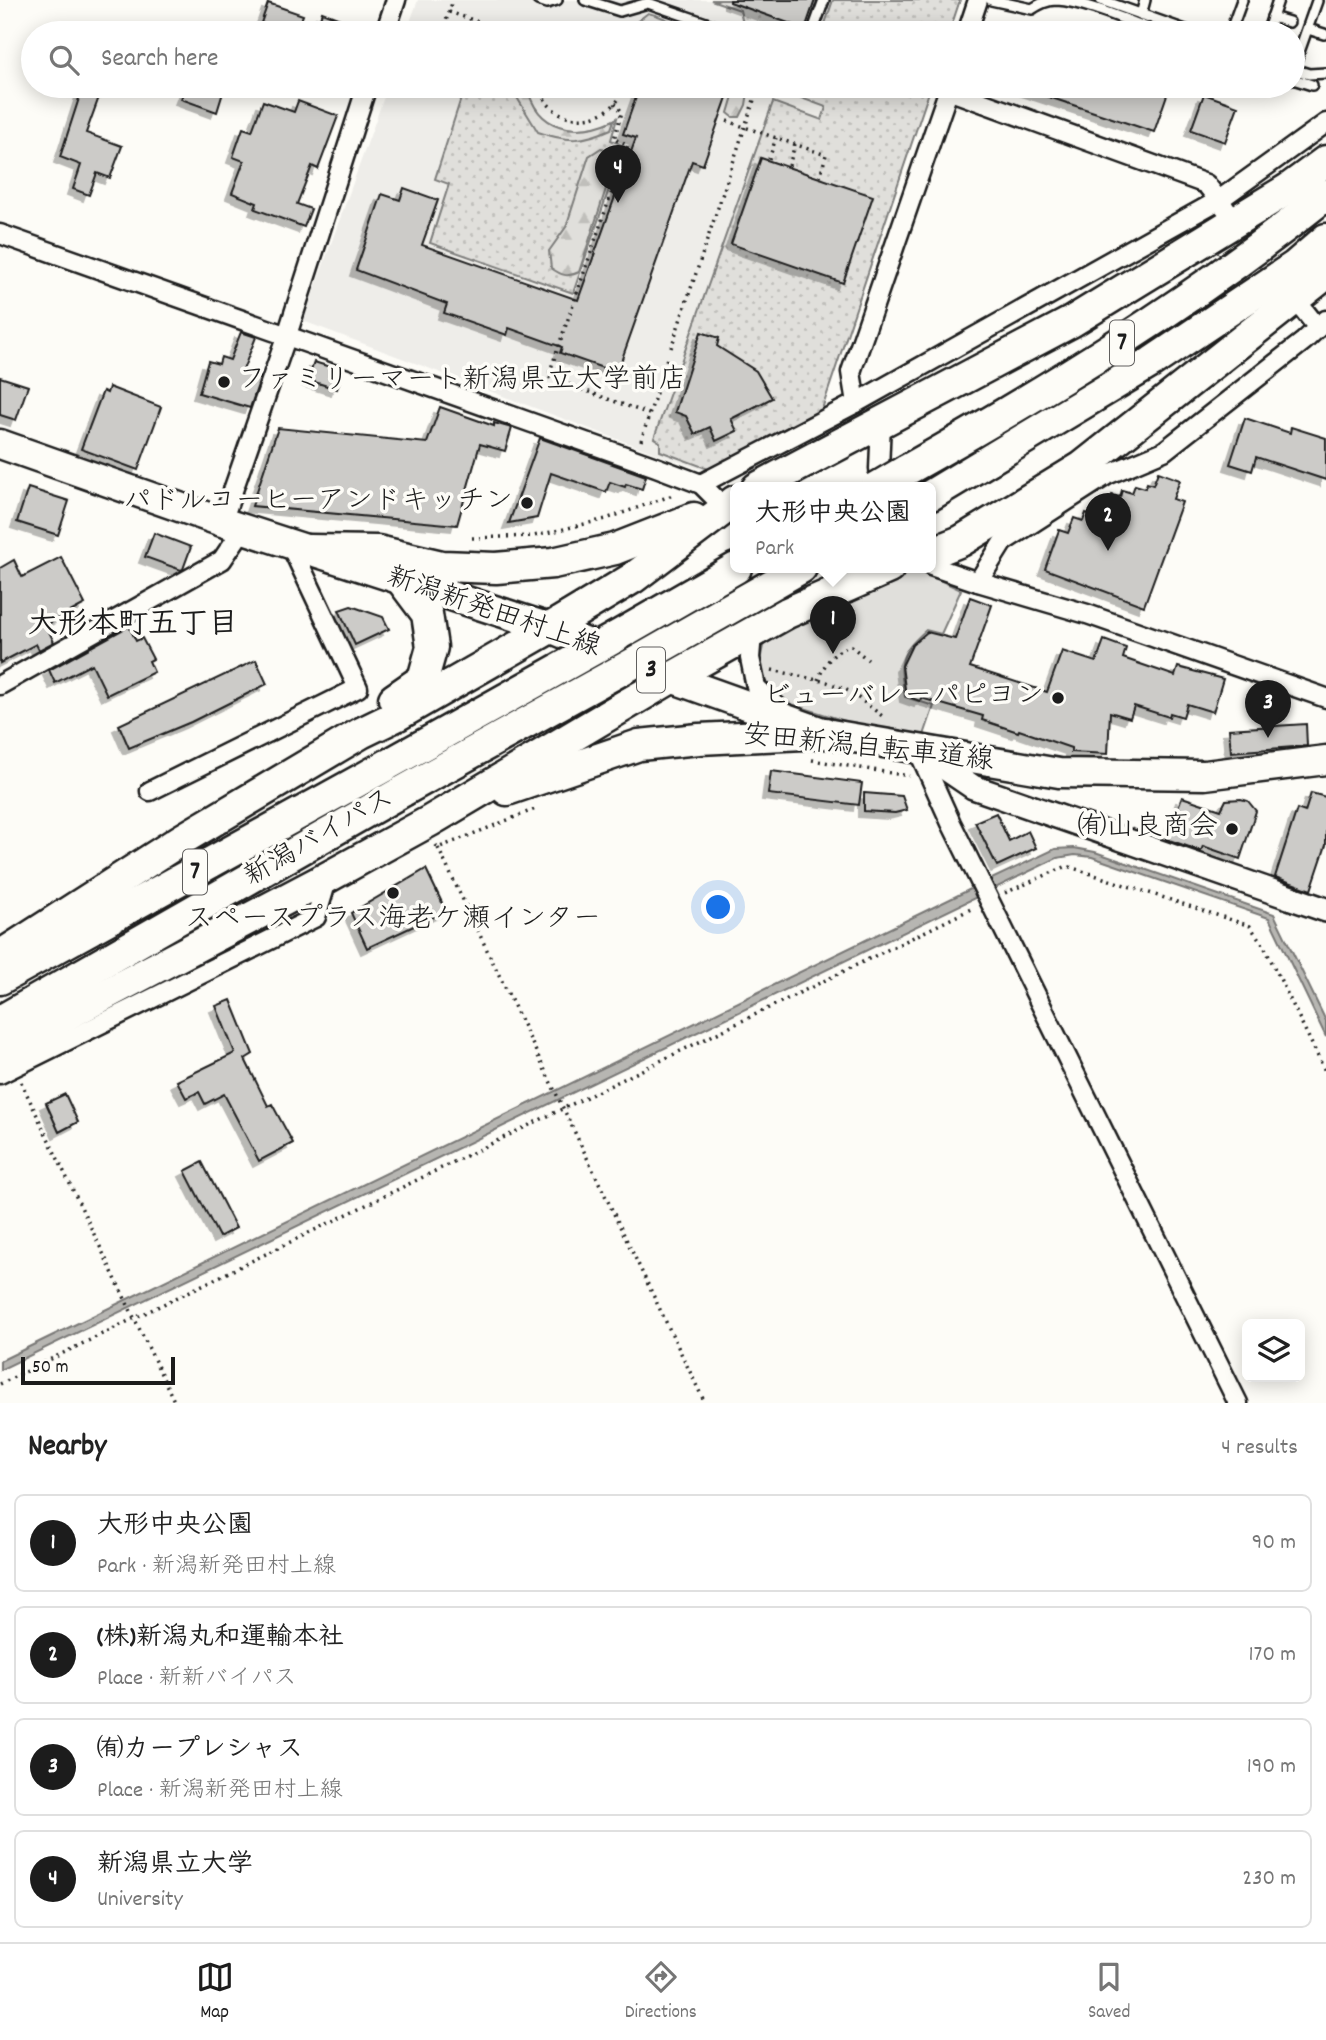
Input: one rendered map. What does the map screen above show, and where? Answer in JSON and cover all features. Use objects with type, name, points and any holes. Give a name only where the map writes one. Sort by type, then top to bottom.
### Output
[{"type":"highway","points":[[768,482],[1070,322],[1288,189],[1326,162]]},
{"type":"highway","name":"7","points":[[898,480],[1160,318],[1265,245],[1326,195]]},
{"type":"highway","name":"7","points":[[936,492],[1152,362],[1295,266],[1326,239]]},
{"type":"highway","points":[[938,544],[1082,467],[1326,274]]},
{"type":"highway","points":[[299,547],[378,551],[442,566],[496,568],[553,563],[615,549],[730,504]]},
{"type":"highway","points":[[222,815],[633,578],[730,504]]},
{"type":"highway","name":"新潟バイパス","points":[[0,979],[730,571]]},
{"type":"highway","name":"新潟バイパス","points":[[0,1021],[792,573]]},
{"type":"highway","points":[[436,828],[671,678],[787,613],[878,573]]},
{"type":"highway","points":[[0,956],[222,815],[423,679],[432,648],[427,614],[403,582]]},
{"type":"highway","points":[[5,1064],[328,877],[436,828],[639,746],[699,739],[825,733]]},
{"type":"main road","name":"新潟新発田村上線","points":[[0,444],[232,525],[550,628],[671,678],[914,763],[1073,773],[1205,775],[1326,760]]},
{"type":"street","points":[[389,21],[396,0]]},
{"type":"street","points":[[971,21],[978,0]]},
{"type":"street","points":[[0,685],[222,560],[287,335],[363,98]]},
{"type":"street","points":[[856,403],[851,372],[946,98]]},
{"type":"street","points":[[976,98],[1206,184],[1230,215]]},
{"type":"street","points":[[701,484],[856,403],[1219,200],[1326,123]]},
{"type":"street","points":[[0,234],[701,484],[730,504]]},
{"type":"street","points":[[978,582],[1003,542],[1107,475],[1164,451],[1304,341],[1322,324],[1303,309]]},
{"type":"street","points":[[881,422],[879,469],[898,480]]},
{"type":"street","points":[[150,791],[358,688],[299,547]]},
{"type":"street","points":[[936,568],[1087,614],[1326,698]]},
{"type":"street","points":[[752,633],[750,658],[756,687],[793,722]]},
{"type":"street","points":[[914,763],[985,891],[1238,1403]]},
{"type":"street","points":[[914,763],[973,787],[1326,910]]},
{"type":"lane","points":[[538,0],[547,3],[557,0]]},
{"type":"lane","points":[[585,0],[620,11],[648,3],[700,21]]},
{"type":"lane","points":[[816,21],[824,0]]},
{"type":"lane","points":[[990,0],[1032,9],[1043,2],[1056,0],[1078,4],[1125,21]]},
{"type":"lane","points":[[1101,0],[1117,3],[1159,21]]},
{"type":"lane","points":[[1141,15],[1145,0]]},
{"type":"lane","points":[[1234,21],[1242,0]]},
{"type":"lane","points":[[1271,21],[1278,0]]},
{"type":"lane","points":[[1305,37],[1317,1]]},
{"type":"lane","points":[[1113,17],[1117,3]]},
{"type":"lane","points":[[1272,17],[1286,21]]},
{"type":"lane","points":[[1308,29],[1324,34]]},
{"type":"lane","points":[[1305,73],[1326,73]]},
{"type":"lane","points":[[1305,83],[1312,85]]},
{"type":"path","points":[[446,21],[453,0]]},
{"type":"path","points":[[449,12],[476,21]]},
{"type":"path","points":[[545,98],[549,106],[562,115],[575,119],[590,119],[603,114],[619,98]]},
{"type":"path","points":[[671,348],[754,98]]},
{"type":"path","points":[[615,103],[622,111],[614,139],[628,145],[548,377],[649,414]]},
{"type":"path","points":[[727,121],[827,155],[820,177]]},
{"type":"path","points":[[769,159],[776,138]]},
{"type":"path","points":[[789,166],[795,144]]},
{"type":"path","points":[[635,460],[667,358]]},
{"type":"path","points":[[472,538],[534,536],[606,519],[701,484]]},
{"type":"path","points":[[818,680],[822,670],[841,649],[851,646],[868,660]]},
{"type":"path","points":[[753,673],[774,669],[818,680],[849,691],[886,719]]},
{"type":"path","name":"安田新潟自転車道線","points":[[807,760],[914,763]]},
{"type":"path","points":[[438,848],[550,803]]},
{"type":"path","points":[[436,828],[438,848],[705,1403]]},
{"type":"path","points":[[0,1384],[135,1320],[985,891],[1067,866],[1250,926],[1264,946],[1326,1073]]},
{"type":"path","points":[[5,1064],[132,1312],[175,1403]]},
{"type":"shaded area","points":[[418,0],[960,0],[953,21],[410,21]]},
{"type":"shaded area","points":[[384,98],[927,98],[822,409],[711,470],[702,470],[660,455],[303,321]]},
{"type":"shaded area","points":[[1074,848],[1095,852],[1274,914],[1326,1021],[1326,1037],[1269,918],[1092,857],[1075,855],[1057,858],[0,1370],[0,1361],[979,885],[1055,849]]},
{"type":"green space","points":[[711,0],[821,0],[814,21],[742,21],[740,10]]},
{"type":"green space","points":[[833,0],[960,0],[953,21],[826,21]]},
{"type":"green space","points":[[648,13],[670,21],[638,21]]},
{"type":"green space","points":[[461,98],[530,98],[538,113],[548,121],[570,128],[595,127],[617,118],[611,140],[624,146],[573,293],[430,243],[449,184],[435,179]]},
{"type":"green space","points":[[517,98],[531,98],[540,113],[560,127],[586,128],[614,120],[611,129],[583,138],[558,138],[538,132]]},
{"type":"green space","points":[[732,98],[747,98],[740,117],[733,117],[728,113]]},
{"type":"green space","points":[[801,98],[927,98],[822,409],[818,414],[711,470],[660,451],[660,442],[654,438],[773,102],[822,120],[826,107]]},
{"type":"green space","points":[[601,148],[614,151],[615,161],[579,272],[561,274],[551,268],[549,251],[566,227],[589,156]]},
{"type":"green space","points":[[905,573],[927,574],[961,590],[941,634],[926,630],[910,646],[903,660],[905,697],[934,706],[922,741],[877,731],[788,703],[772,690],[764,679],[760,661],[763,646],[775,632],[841,598]]},
{"type":"building","points":[[815,0],[808,21],[783,21],[730,2]]},
{"type":"building","points":[[268,3],[303,15],[301,21],[262,21]]},
{"type":"building","points":[[322,12],[343,20],[343,21],[319,21]]},
{"type":"building","points":[[79,98],[99,98],[86,133],[122,146],[110,178],[97,173],[89,195],[73,189],[81,165],[60,157]]},
{"type":"building","points":[[181,98],[221,98],[217,112]]},
{"type":"building","points":[[636,98],[727,98],[703,165],[692,161],[617,373],[560,353],[562,347],[509,328],[507,335],[444,313],[447,304],[356,270],[382,194],[400,200],[404,188],[438,200],[422,245],[578,300],[636,138],[623,134]]},
{"type":"building","points":[[1052,98],[1166,98],[1154,132]]},
{"type":"building","points":[[1203,98],[1215,98],[1238,106],[1225,142],[1191,130]]},
{"type":"building","points":[[263,101],[294,112],[298,101],[338,116],[318,169],[312,166],[297,204],[311,209],[304,227],[255,209],[257,203],[232,193],[244,161],[233,157],[243,128],[252,131]]},
{"type":"building","points":[[761,158],[873,196],[843,283],[731,244]]},
{"type":"building","points":[[241,332],[256,337],[243,370],[261,376],[250,408],[199,393],[208,361],[219,364],[221,357],[230,360]]},
{"type":"building","points":[[701,332],[719,338],[717,346],[756,371],[772,398],[731,419],[737,431],[716,441],[710,427],[695,434],[686,416],[675,412]]},
{"type":"building","points":[[314,362],[343,371],[337,389],[308,380]]},
{"type":"building","points":[[0,377],[28,386],[16,420],[0,415]]},
{"type":"building","points":[[109,387],[161,407],[138,470],[81,449],[103,391],[107,393]]},
{"type":"building","points":[[440,407],[494,426],[494,423],[512,428],[505,451],[480,444],[457,525],[252,506],[278,428],[427,443]]},
{"type":"building","points":[[1245,418],[1290,433],[1291,427],[1326,438],[1326,480],[1256,457],[1252,471],[1230,464]]},
{"type":"building","points":[[540,438],[646,476],[642,489],[610,482],[606,492],[551,473],[537,518],[509,523]]},
{"type":"building","points":[[1158,472],[1180,480],[1173,499],[1182,502],[1144,606],[1045,569],[1059,530],[1068,533],[1074,518],[1083,521],[1086,513],[1103,519],[1112,495],[1120,497],[1122,490],[1132,493],[1135,485],[1145,488],[1147,483],[1153,485]]},
{"type":"building","points":[[28,488],[69,501],[58,535],[17,522]]},
{"type":"building","points":[[154,533],[191,547],[183,569],[145,557]]},
{"type":"building","points":[[61,557],[85,604],[46,625],[54,642],[39,650],[36,644],[0,663],[0,568],[14,560],[22,577]]},
{"type":"building","points":[[970,597],[992,605],[970,667],[1047,692],[1062,651],[1096,662],[1104,640],[1126,648],[1123,658],[1175,676],[1178,667],[1223,679],[1213,712],[1187,704],[1183,717],[1170,713],[1169,717],[1134,706],[1130,718],[1110,712],[1108,754],[1071,752],[1071,748],[982,720],[983,716],[906,696],[902,666],[912,645],[927,632],[955,639]]},
{"type":"building","points":[[351,606],[383,617],[389,629],[355,645],[339,610]]},
{"type":"building","points":[[129,626],[136,641],[142,638],[153,659],[149,661],[154,672],[107,695],[92,664],[55,683],[49,670]]},
{"type":"building","points":[[256,660],[267,684],[191,722],[129,748],[119,725]]},
{"type":"building","points":[[1306,724],[1307,746],[1231,752],[1229,729]]},
{"type":"building","points":[[771,771],[862,783],[859,805],[768,794]]},
{"type":"building","points":[[864,793],[902,796],[907,810],[895,813],[864,811]]},
{"type":"building","points":[[1311,793],[1326,797],[1326,845],[1311,890],[1275,877],[1297,809],[1305,812]]},
{"type":"building","points":[[1182,797],[1221,810],[1226,800],[1248,801],[1256,811],[1240,859],[1203,846],[1201,851],[1166,839]]},
{"type":"building","points":[[996,813],[1009,841],[1028,831],[1036,848],[997,866],[975,822]]},
{"type":"building","points":[[426,869],[446,911],[367,948],[351,913]]},
{"type":"building","points":[[231,1000],[253,1054],[245,1059],[268,1106],[272,1104],[293,1143],[259,1161],[224,1094],[205,1104],[199,1092],[186,1098],[177,1081],[235,1053],[216,1006]]},
{"type":"building","points":[[65,1094],[78,1122],[59,1132],[46,1103]]},
{"type":"building","points":[[202,1162],[236,1228],[219,1237],[185,1171]]},
{"type":"tunnel","points":[[1230,215],[1284,284]]},
{"type":"place","name":"新潟県立大学","points":[[618,203]]},
{"type":"place","name":"ファミリーマート新潟県立大学前店","points":[[224,382]]},
{"type":"place","name":"パドルコーヒーアンドキッチン","points":[[527,503]]},
{"type":"place","name":"(株)新潟丸和運輸本社","points":[[1108,551]]},
{"type":"place","name":"大形中央公園","points":[[833,654]]},
{"type":"place","name":"ビューバレーパピヨン","points":[[1058,698]]},
{"type":"place","name":"㈲カープレシャス","points":[[1268,738]]},
{"type":"place","name":"㈲山良商会","points":[[1232,829]]},
{"type":"place","name":"スペースプラス海老ケ瀬インター","points":[[393,893]]},
{"type":"district","name":"大形本町五丁目","points":[[133,626]]}]
